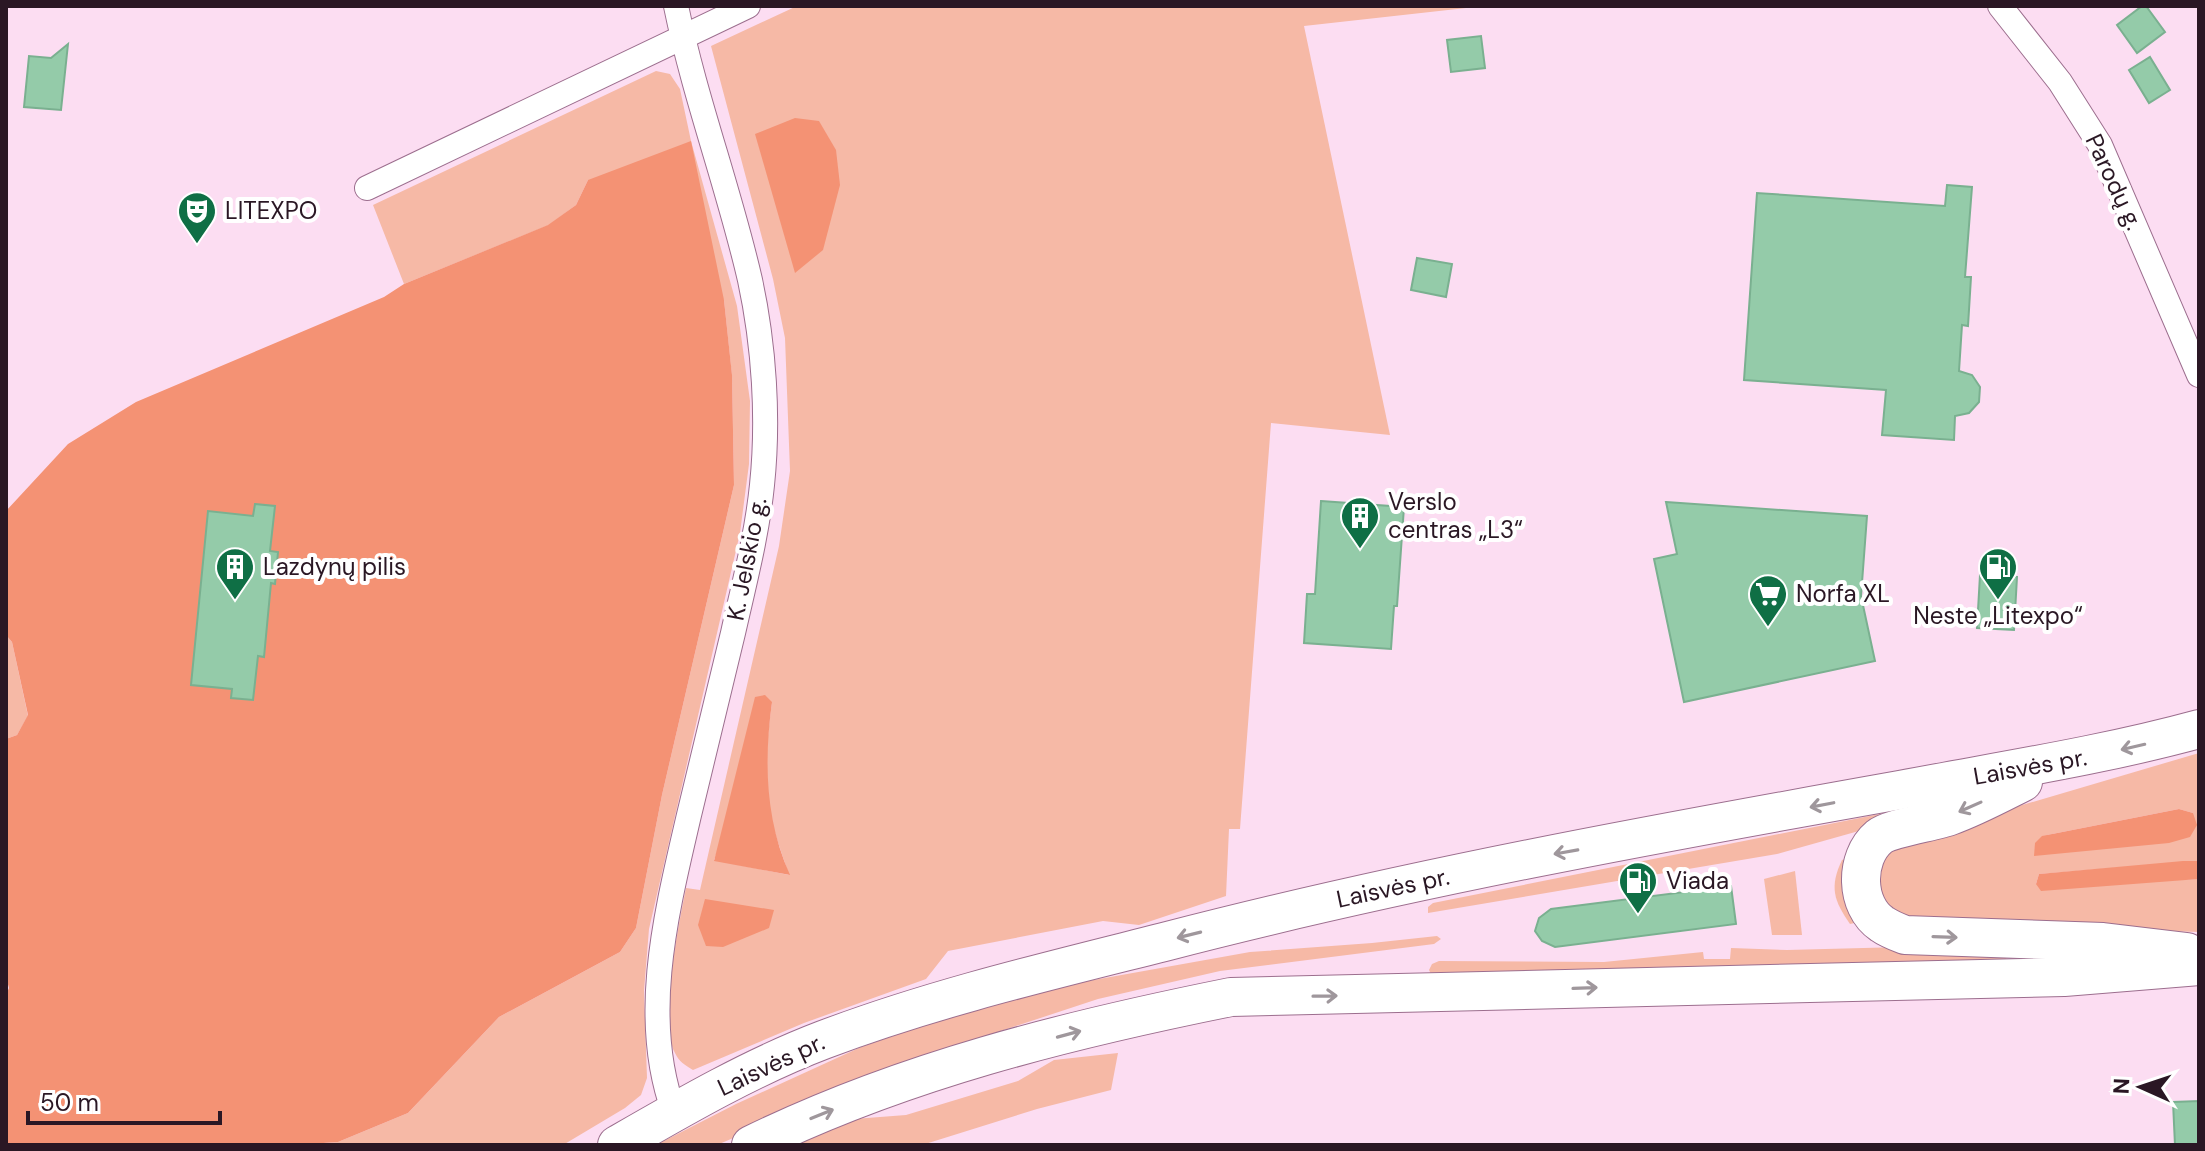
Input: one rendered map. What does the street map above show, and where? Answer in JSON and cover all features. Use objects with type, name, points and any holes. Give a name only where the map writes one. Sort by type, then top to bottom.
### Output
[{"type":"main road","name":"Laisvės pr.","points":[[617,1145],[674,1112],[819,1041],[1033,974],[1264,916],[1511,862],[2066,762],[2199,729]]},
{"type":"main road","points":[[2066,762],[1950,816],[1881,835],[1869,851],[1862,868],[1861,887],[1868,908],[1881,924],[1905,935],[2103,942],[2199,955]]},
{"type":"main road","points":[[751,1145],[863,1096],[952,1065],[1137,1016],[1231,997],[2064,977],[2199,966]]},
{"type":"street","name":"K. Jelskio g.","points":[[674,1112],[662,1081],[658,1030],[660,966],[666,920],[750,558],[762,484],[764,419],[761,349],[750,281],[676,6]]},
{"type":"street","points":[[367,188],[748,6]]},
{"type":"street","name":"Parodų g.","points":[[2000,6],[2060,82],[2100,145],[2199,375]]},
{"type":"shaded area","points":[[797,6],[1484,6],[1304,26],[1390,435],[1271,423],[1240,829],[1229,829],[1226,896],[1139,925],[1103,921],[948,951],[926,979],[804,1023],[693,1070],[678,1059],[670,1038],[669,997],[675,948],[686,888],[700,890],[779,546],[790,471],[785,338],[773,279],[711,46]],"holes":[[[772,702],[766,760],[767,796],[789,875],[714,860]]]},
{"type":"shaded area","points":[[656,71],[670,74],[680,89],[691,141],[737,306],[750,401],[749,464],[740,533],[649,929],[644,991],[647,1078],[641,1095],[625,1108],[563,1145],[294,1145],[338,1142],[408,1113],[499,1017],[620,952],[636,928],[662,795],[734,485],[732,376],[724,300],[588,180],[576,205],[549,225],[404,284],[373,205]]},
{"type":"shaded area","points":[[795,118],[819,121],[836,150],[840,185],[823,250],[795,273],[755,134]]},
{"type":"shaded area","points":[[691,141],[724,300],[732,375],[734,485],[662,795],[636,928],[620,952],[499,1017],[408,1113],[338,1142],[294,1145],[6,1145],[6,995],[9,988],[6,977],[6,739],[17,735],[28,715],[12,642],[6,635],[6,511],[68,444],[136,402],[384,297],[404,284],[548,225],[576,205],[588,180]]},
{"type":"shaded area","points":[[6,635],[12,642],[28,716],[17,735],[6,739]]},
{"type":"shaded area","points":[[765,695],[772,702],[768,746],[771,811],[790,875],[714,861],[755,697]]},
{"type":"shaded area","points":[[2199,753],[2199,861],[2039,874],[2036,884],[2199,879],[2199,932],[1899,920],[1877,897],[1881,856],[1900,841]],"holes":[[[2179,809],[2193,813],[2042,836]]]},
{"type":"shaded area","points":[[1945,801],[1944,807],[1777,854],[1428,913],[1428,907],[1433,903]]},
{"type":"shaded area","points":[[2179,809],[2193,813],[2197,825],[2190,837],[2169,843],[2034,856],[2035,843],[2042,836]]},
{"type":"shaded area","points":[[1845,859],[1859,922],[1850,924],[1835,894],[1838,870]]},
{"type":"shaded area","points":[[2199,861],[2199,879],[2041,891],[2036,884],[2039,874]]},
{"type":"shaded area","points":[[1795,871],[1802,935],[1772,935],[1764,879]]},
{"type":"shaded area","points":[[705,899],[774,910],[769,928],[723,947],[706,946],[698,925]]},
{"type":"shaded area","points":[[1437,936],[1441,939],[1434,944],[1220,971],[1098,999],[919,1058],[717,1145],[656,1145],[736,1104],[861,1047],[968,1010],[1088,981],[1250,952]]},
{"type":"shaded area","points":[[1902,947],[2005,953],[2007,961],[1432,976],[1429,970],[1432,964],[1439,961],[1604,962],[1703,952],[1704,959],[1730,959],[1731,948]]},
{"type":"shaded area","points":[[1118,1053],[1111,1090],[1037,1109],[922,1145],[792,1145],[854,1119],[906,1115],[1018,1081],[1054,1060]]},
{"type":"building","points":[[2146,6],[2165,32],[2137,53],[2117,25]]},
{"type":"building","points":[[1481,36],[1485,68],[1451,72],[1447,40]]},
{"type":"building","points":[[68,44],[61,110],[24,107],[29,56],[51,58]]},
{"type":"building","points":[[2150,57],[2170,90],[2149,103],[2129,70]]},
{"type":"building","points":[[1947,185],[1972,187],[1965,277],[1971,277],[1968,326],[1962,325],[1959,371],[1972,375],[1980,387],[1979,402],[1969,413],[1955,416],[1954,440],[1882,435],[1886,390],[1744,380],[1757,193],[1945,206]]},
{"type":"building","points":[[1417,258],[1452,264],[1446,297],[1411,290]]},
{"type":"building","name":"Verslo centras „L3“","points":[[1321,501],[1404,507],[1391,649],[1304,643],[1307,594],[1315,594]]},
{"type":"building","name":"Norfa XL","points":[[1666,502],[1867,516],[1861,596],[1875,661],[1684,702],[1654,559],[1677,554]]},
{"type":"building","name":"Lazdynų pilis","points":[[255,504],[275,506],[270,551],[278,552],[275,584],[271,583],[264,657],[258,656],[253,700],[231,698],[232,689],[191,685],[208,511],[253,516]]},
{"type":"building","points":[[1980,575],[2017,577],[2014,630],[1977,628]]},
{"type":"building","name":"Viada","points":[[1731,886],[1736,924],[1555,947],[1542,941],[1535,931],[1539,918],[1551,909]]},
{"type":"building","points":[[2199,1101],[2199,1145],[2175,1145],[2173,1102]]},
{"type":"place","name":"LITEXPO","points":[[197,245]]},
{"type":"place","name":"Verslo centras „L3“","points":[[1360,550]]},
{"type":"place","name":"Lazdynų pilis","points":[[235,601]]},
{"type":"place","name":"Neste „Litexpo“","points":[[1998,601]]},
{"type":"place","name":"Norfa XL","points":[[1768,628]]},
{"type":"place","name":"Viada","points":[[1638,915]]}]
